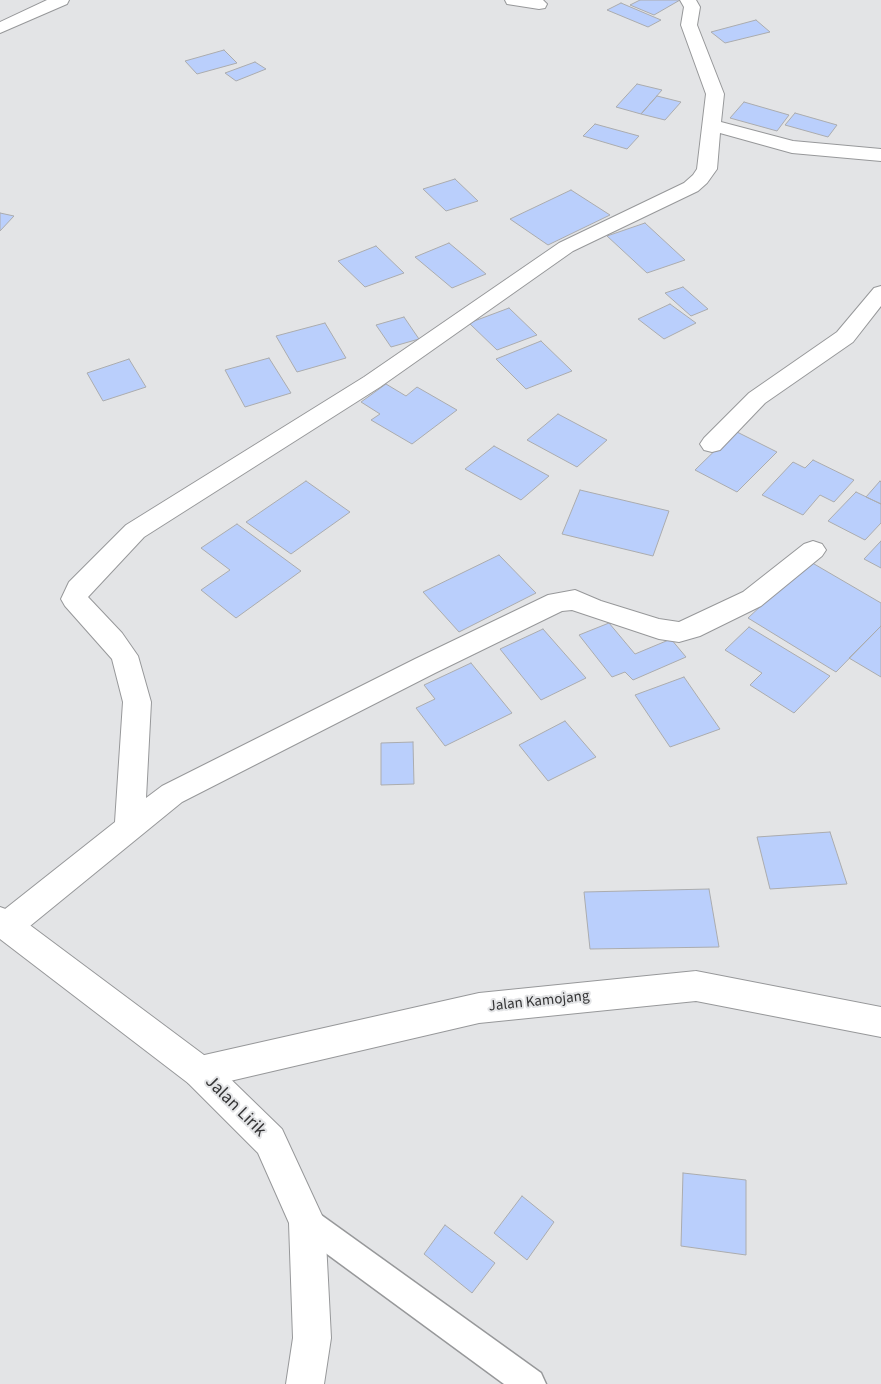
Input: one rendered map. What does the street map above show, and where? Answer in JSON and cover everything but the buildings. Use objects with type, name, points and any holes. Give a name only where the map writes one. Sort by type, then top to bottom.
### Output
[{"type":"street","points":[[0,28],[61,0]]},
{"type":"street","points":[[513,0],[539,4]]},
{"type":"street","points":[[130,826],[138,702],[125,656],[113,640],[74,599],[78,589],[135,530],[372,382],[566,247],[691,187],[700,179],[707,169],[716,94],[689,25],[692,7],[688,0]]},
{"type":"street","points":[[713,125],[792,148],[877,155],[881,173]]},
{"type":"street","points":[[712,444],[757,398],[845,337],[881,292]]},
{"type":"street","points":[[4,923],[172,794],[425,666],[557,602],[575,600],[592,608],[659,629],[679,632],[691,629],[752,599],[813,550]]},
{"type":"street","name":"Jalan Lirik","points":[[4,923],[200,1072],[270,1141],[307,1222],[312,1338],[305,1384]]},
{"type":"street","name":"Jalan Kamojang","points":[[200,1072],[479,1008],[696,986],[881,1022]]},
{"type":"lane","points":[[307,1222],[530,1384]]}]
